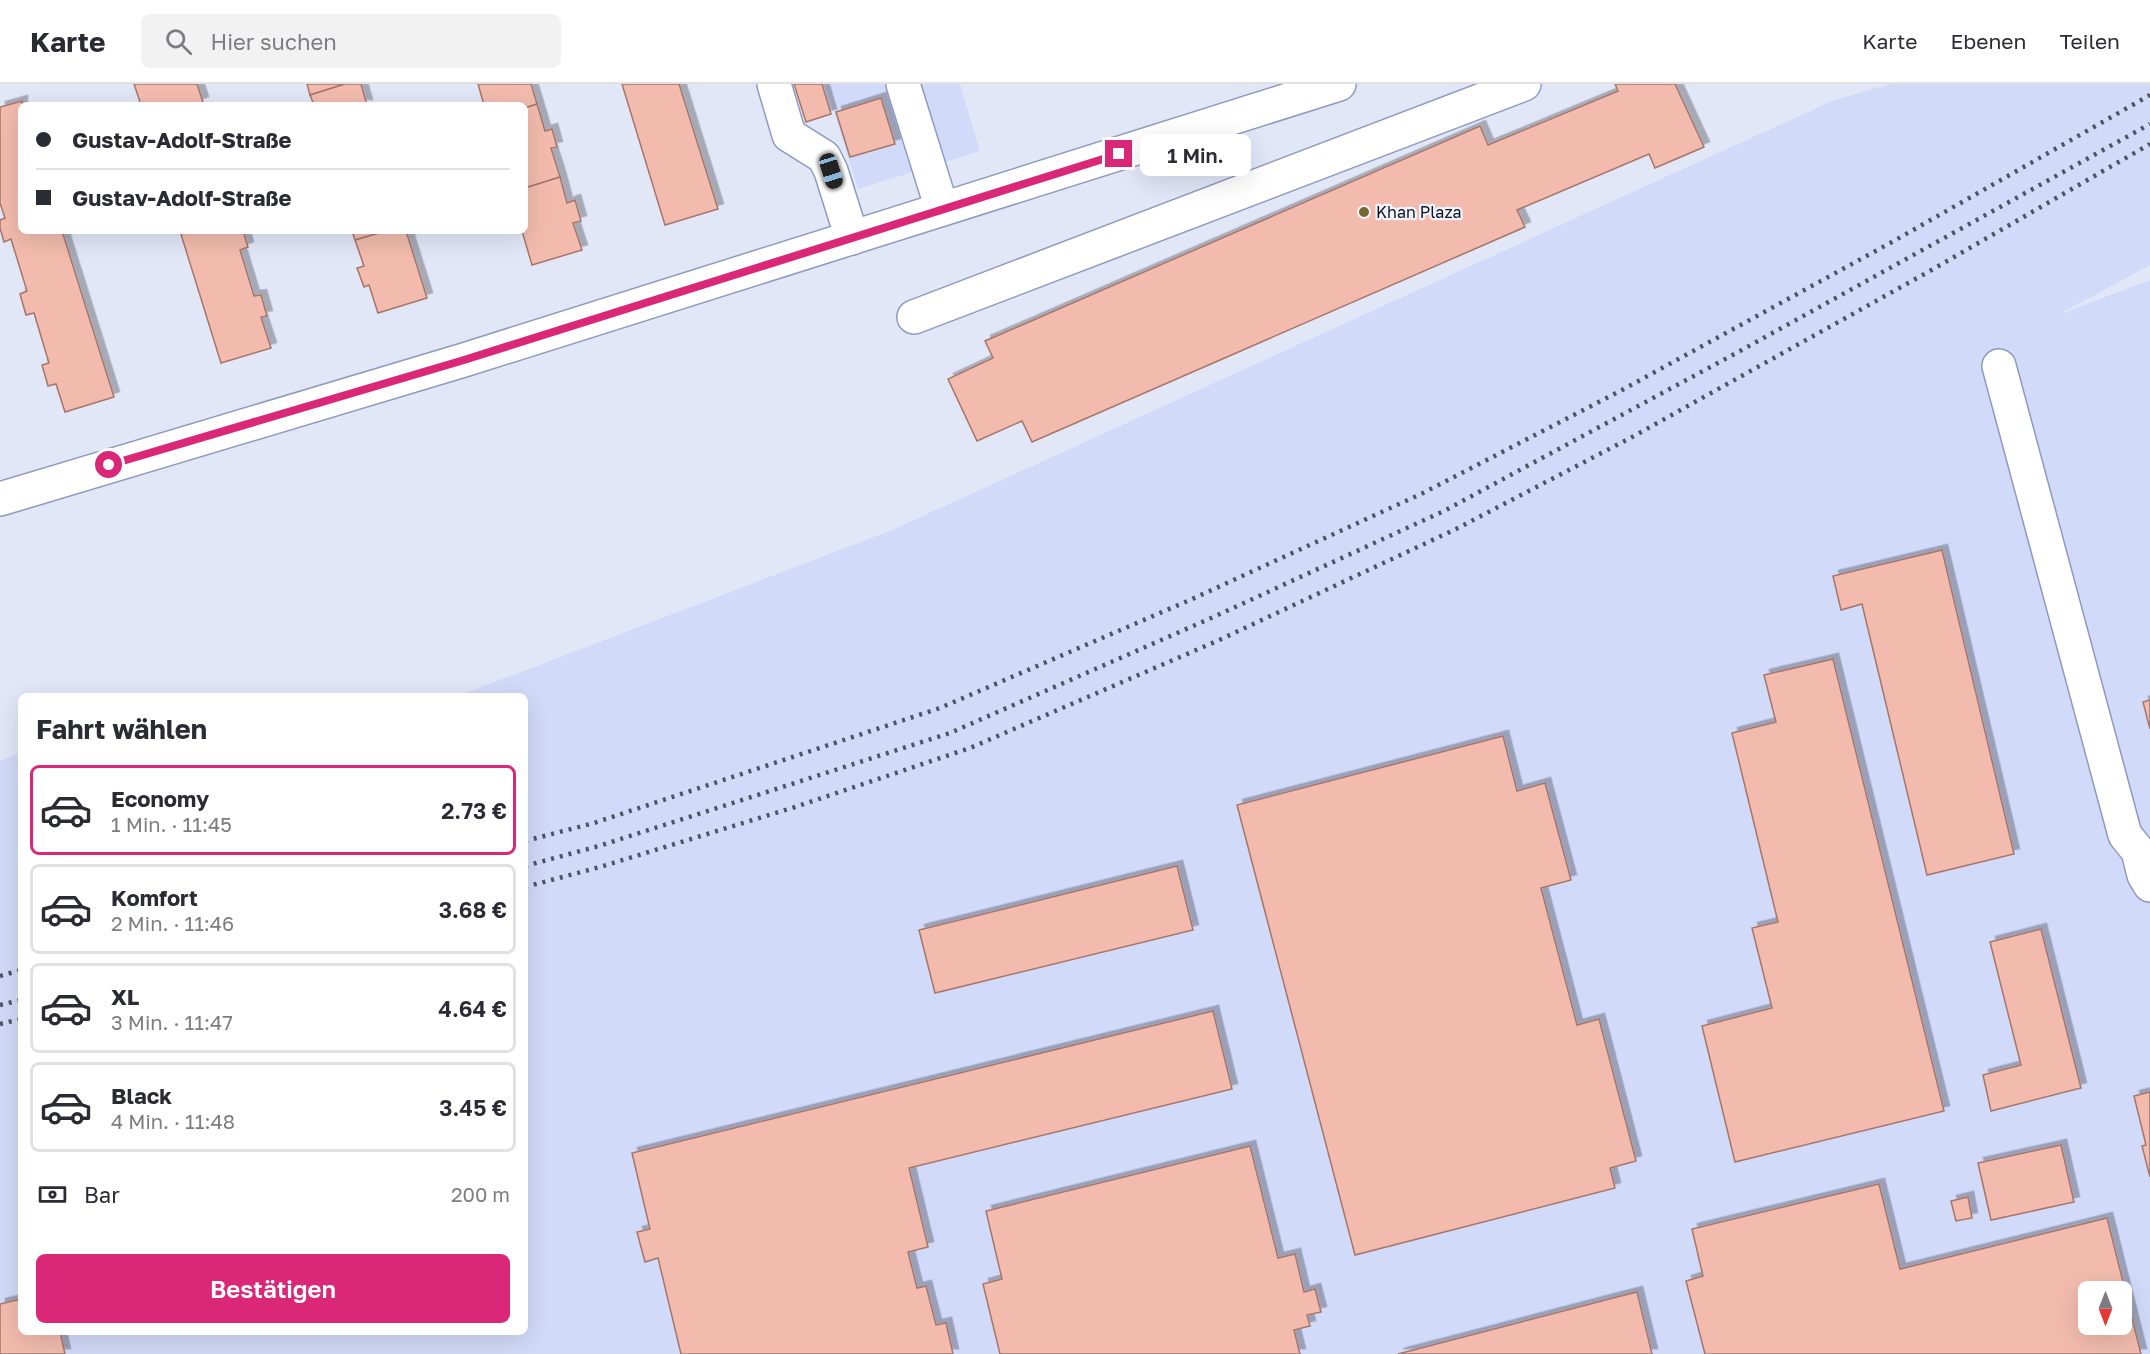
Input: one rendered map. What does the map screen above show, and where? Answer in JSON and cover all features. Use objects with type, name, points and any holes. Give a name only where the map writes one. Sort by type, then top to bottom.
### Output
[{"type":"street","points":[[774,84],[789,135],[824,157],[831,171],[852,238]]},
{"type":"street","points":[[903,84],[942,209]]},
{"type":"street","points":[[0,499],[464,360],[1339,84]]},
{"type":"street","points":[[914,317],[1524,84]]},
{"type":"street","points":[[1999,366],[2125,835],[2138,851],[2144,875],[2150,885]]},
{"type":"shaded area","points":[[825,84],[960,84],[980,151],[858,189]]},
{"type":"shaded area","points":[[1890,84],[2150,84],[2150,265],[2058,315],[2150,280],[2150,1354],[0,1354],[0,761],[18,753],[18,1335],[528,1335],[528,693],[466,693],[892,530],[1832,101]]},
{"type":"building","points":[[134,84],[197,84],[203,102],[140,102]]},
{"type":"building","points":[[307,84],[345,84],[310,95]]},
{"type":"building","points":[[345,84],[361,84],[366,102],[313,102],[310,95]]},
{"type":"building","points":[[478,84],[531,84],[537,104],[528,107],[528,102],[483,102]]},
{"type":"building","points":[[622,84],[679,84],[718,209],[665,225]]},
{"type":"building","points":[[794,84],[822,84],[831,114],[806,122]]},
{"type":"building","points":[[1615,84],[1675,84],[1704,147],[1655,168],[1649,154],[1517,210],[1525,227],[1032,442],[1022,421],[977,441],[948,379],[993,358],[985,341],[1480,126],[1488,145],[1618,91]]},
{"type":"building","points":[[881,98],[895,144],[850,157],[836,112]]},
{"type":"building","points":[[18,102],[18,234],[63,234],[114,397],[65,412],[56,384],[48,386],[42,365],[49,363],[34,313],[26,315],[20,294],[27,291],[11,239],[4,242],[0,228],[0,220],[5,218],[0,203],[0,107]]},
{"type":"building","points":[[537,104],[545,131],[552,129],[557,147],[551,148],[560,177],[528,187],[528,107]]},
{"type":"building","points":[[560,177],[567,203],[575,200],[581,221],[573,223],[582,250],[532,265],[523,234],[528,234],[528,187]]},
{"type":"building","points":[[181,234],[244,234],[248,247],[240,250],[254,296],[261,295],[267,316],[261,317],[271,348],[221,363]]},
{"type":"building","points":[[353,234],[376,234],[355,240]]},
{"type":"building","points":[[376,234],[407,234],[427,298],[378,313],[369,285],[364,287],[357,268],[364,266],[355,240]]},
{"type":"building","points":[[1942,550],[2014,854],[1927,875],[1862,604],[1841,610],[1833,576]]},
{"type":"building","points":[[1833,659],[1944,1111],[1735,1162],[1702,1026],[1772,1008],[1752,928],[1778,922],[1732,733],[1776,722],[1764,675]]},
{"type":"building","points":[[2150,700],[2150,729],[2143,702]]},
{"type":"building","points":[[1503,736],[1517,791],[1545,783],[1571,880],[1541,888],[1577,1025],[1599,1019],[1636,1161],[1610,1168],[1615,1188],[1355,1255],[1237,805]]},
{"type":"building","points":[[1177,866],[1193,930],[935,993],[919,930]]},
{"type":"building","points":[[2041,929],[2081,1088],[1991,1111],[1983,1075],[2021,1065],[1990,942]]},
{"type":"building","points":[[1213,1011],[1232,1089],[909,1168],[928,1247],[908,1252],[917,1288],[926,1286],[936,1325],[946,1323],[953,1354],[681,1354],[658,1258],[645,1262],[637,1232],[650,1229],[632,1153]]},
{"type":"building","points":[[2150,1092],[2150,1177],[2142,1146],[2146,1145],[2134,1096]]},
{"type":"building","points":[[2061,1145],[2074,1202],[1991,1220],[1978,1163]]},
{"type":"building","points":[[1250,1146],[1278,1258],[1295,1254],[1304,1292],[1315,1289],[1321,1312],[1307,1315],[1310,1326],[1294,1330],[1300,1354],[1000,1354],[983,1284],[1002,1279],[986,1211]]},
{"type":"building","points":[[1879,1184],[1900,1269],[2107,1218],[2123,1281],[2078,1281],[2078,1335],[2132,1335],[2132,1318],[2141,1354],[1705,1354],[1686,1281],[1703,1276],[1692,1229]]},
{"type":"building","points":[[1968,1197],[1972,1218],[1956,1221],[1951,1201]]},
{"type":"building","points":[[1637,1292],[1652,1354],[1398,1354],[1617,1297]]},
{"type":"building","points":[[18,1300],[18,1335],[61,1335],[65,1354],[0,1354],[0,1304]]},
{"type":"railway","points":[[528,840],[594,823],[940,708],[1190,600],[1423,493],[1622,390],[1892,242],[2150,95]]},
{"type":"railway","points":[[528,865],[599,846],[950,733],[1209,619],[1444,511],[1740,351],[2150,124]]},
{"type":"railway","points":[[528,886],[600,867],[795,807],[970,748],[1217,641],[1456,529],[1634,436],[1928,272],[2150,144]]},
{"type":"railway","points":[[0,976],[18,971]]},
{"type":"railway","points":[[0,1005],[18,1001]]},
{"type":"railway","points":[[0,1024],[18,1020]]},
{"type":"place","name":"Khan Plaza","points":[[1364,212]]},
{"type":"route","points":[[109,465],[464,360],[1119,154]]}]
